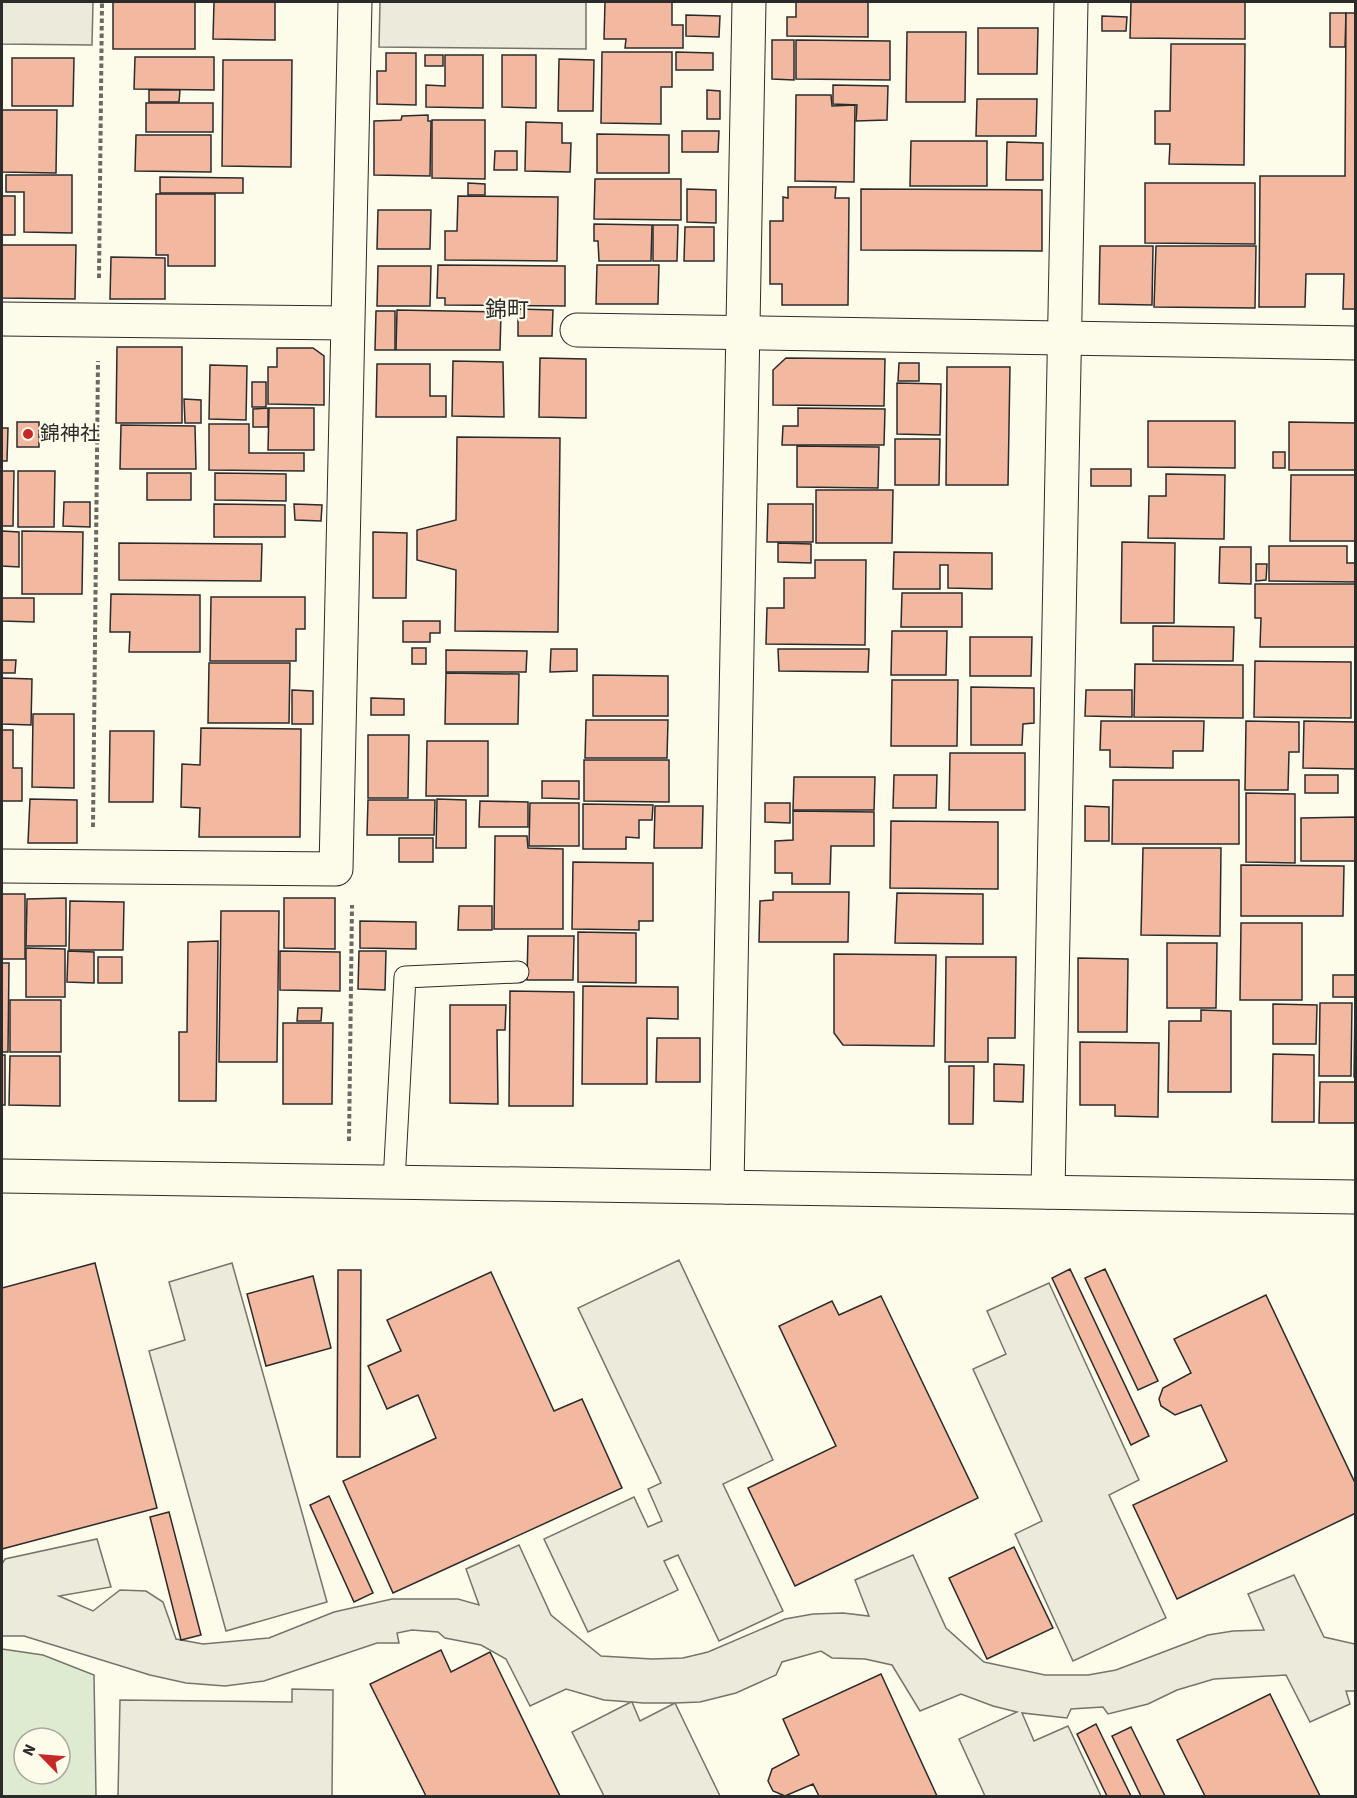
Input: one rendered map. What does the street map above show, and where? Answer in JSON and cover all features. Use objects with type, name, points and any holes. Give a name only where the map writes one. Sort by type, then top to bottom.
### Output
[{"type":"street","points":[[2,866],[336,869],[355,2]]},
{"type":"street","points":[[727,1187],[749,2]]},
{"type":"street","points":[[1048,1192],[1071,2]]},
{"type":"street","points":[[2,319],[347,323]]},
{"type":"street","points":[[577,330],[1356,343]]},
{"type":"street","points":[[2,1176],[1356,1197]]},
{"type":"lane","points":[[394,1182],[405,977],[518,972]]},
{"type":"path","points":[[93,867],[102,2]]},
{"type":"path","points":[[336,869],[352,888],[348,1181]]},
{"type":"green space","points":[[2,1649],[43,1655],[94,1675],[96,1796],[2,1796]]},
{"type":"shaded area","points":[[2,2],[93,2],[92,45],[2,44]]},
{"type":"shaded area","points":[[380,2],[586,2],[586,49],[379,47]]},
{"type":"shaded area","points":[[679,1260],[773,1460],[723,1484],[783,1611],[719,1641],[678,1555],[664,1561],[678,1590],[588,1632],[544,1539],[634,1497],[648,1527],[662,1521],[648,1489],[661,1483],[578,1308]]},
{"type":"shaded area","points":[[232,1263],[327,1602],[226,1631],[149,1351],[185,1340],[169,1282]]},
{"type":"shaded area","points":[[1049,1283],[1139,1480],[1109,1495],[1166,1618],[1073,1661],[1015,1534],[1042,1521],[973,1369],[1006,1354],[987,1311]]},
{"type":"shaded area","points":[[97,1539],[111,1587],[59,1596],[93,1611],[120,1590],[146,1591],[163,1602],[176,1639],[203,1644],[269,1638],[334,1612],[392,1599],[458,1599],[479,1605],[466,1569],[519,1545],[551,1615],[601,1656],[652,1659],[683,1658],[708,1652],[785,1619],[813,1614],[843,1613],[869,1616],[855,1580],[913,1555],[946,1628],[984,1662],[1045,1675],[1088,1675],[1116,1670],[1208,1635],[1264,1630],[1248,1594],[1294,1575],[1324,1637],[1355,1644],[1355,1691],[1346,1691],[1350,1704],[1310,1722],[1286,1675],[1214,1679],[1177,1690],[1148,1704],[1108,1714],[1103,1707],[1071,1709],[1067,1718],[1022,1713],[1034,1741],[1068,1726],[1101,1796],[985,1796],[959,1739],[1017,1712],[961,1694],[920,1711],[892,1665],[865,1659],[832,1658],[821,1651],[782,1662],[776,1675],[736,1693],[700,1702],[675,1703],[720,1796],[604,1796],[572,1732],[631,1702],[604,1700],[566,1689],[530,1706],[506,1659],[481,1645],[445,1638],[438,1632],[412,1630],[397,1633],[399,1643],[377,1643],[264,1681],[225,1686],[186,1683],[150,1675],[24,1636],[2,1636],[2,1564],[5,1559]],"holes":[[[632,1702],[675,1703],[640,1721]]]},
{"type":"shaded area","points":[[292,1689],[333,1690],[332,1796],[118,1796],[120,1700],[292,1702]]},
{"type":"building","points":[[113,2],[195,2],[195,49],[113,49]]},
{"type":"building","points":[[214,2],[275,2],[275,40],[213,39]]},
{"type":"building","points":[[605,2],[672,2],[672,25],[683,25],[683,48],[625,48],[626,39],[604,39]]},
{"type":"building","points":[[796,2],[868,2],[868,37],[787,36],[787,17],[796,17]]},
{"type":"building","points":[[1131,2],[1245,2],[1245,39],[1130,38]]},
{"type":"building","points":[[1330,13],[1346,13],[1345,47],[1330,47]]},
{"type":"building","points":[[1346,13],[1356,13],[1356,309],[1343,309],[1344,274],[1306,274],[1305,307],[1259,307],[1260,176],[1345,176]]},
{"type":"building","points":[[686,15],[720,16],[719,37],[686,36]]},
{"type":"building","points":[[1102,16],[1127,17],[1126,31],[1102,31]]},
{"type":"building","points":[[978,28],[1038,28],[1037,74],[978,74]]},
{"type":"building","points":[[907,32],[966,32],[965,102],[906,102]]},
{"type":"building","points":[[772,40],[794,40],[794,80],[772,79]]},
{"type":"building","points":[[796,40],[890,41],[890,80],[796,79]]},
{"type":"building","points":[[1171,44],[1245,44],[1244,165],[1169,164],[1170,144],[1155,144],[1155,111],[1170,111]]},
{"type":"building","points":[[602,52],[672,52],[672,87],[661,87],[661,124],[601,123]]},
{"type":"building","points":[[676,52],[713,53],[713,70],[676,70]]},
{"type":"building","points":[[386,53],[416,53],[416,105],[377,104],[377,71],[386,71]]},
{"type":"building","points":[[425,55],[443,55],[443,66],[425,66]]},
{"type":"building","points":[[445,55],[483,55],[483,108],[426,107],[426,85],[445,86]]},
{"type":"building","points":[[502,55],[536,55],[536,108],[502,107]]},
{"type":"building","points":[[135,57],[214,57],[214,90],[134,89]]},
{"type":"building","points":[[12,58],[74,58],[73,106],[12,106]]},
{"type":"building","points":[[559,59],[594,60],[593,111],[558,111]]},
{"type":"building","points":[[223,60],[292,60],[291,167],[222,166]]},
{"type":"building","points":[[833,85],[888,86],[887,120],[856,121],[857,105],[833,104]]},
{"type":"building","points":[[149,90],[180,90],[179,102],[149,102]]},
{"type":"building","points":[[707,90],[720,91],[720,119],[707,119]]},
{"type":"building","points":[[796,95],[831,95],[832,106],[855,105],[854,182],[795,181]]},
{"type":"building","points":[[977,99],[1037,99],[1036,136],[976,136]]},
{"type":"building","points":[[146,103],[213,103],[213,132],[146,132]]},
{"type":"building","points":[[2,110],[57,110],[56,173],[2,172]]},
{"type":"building","points":[[428,115],[428,121],[431,121],[430,176],[374,175],[374,121],[401,120],[402,116]]},
{"type":"building","points":[[432,120],[485,120],[485,179],[432,178]]},
{"type":"building","points":[[526,122],[562,123],[562,143],[571,143],[570,172],[525,171]]},
{"type":"building","points":[[682,131],[719,131],[718,152],[682,152]]},
{"type":"building","points":[[597,134],[669,135],[669,173],[597,173]]},
{"type":"building","points":[[136,135],[211,135],[211,172],[135,171]]},
{"type":"building","points":[[911,141],[987,141],[987,186],[910,186]]},
{"type":"building","points":[[1007,142],[1043,143],[1043,180],[1006,180]]},
{"type":"building","points":[[495,151],[517,151],[517,170],[494,170]]},
{"type":"building","points":[[6,175],[72,175],[72,233],[24,232],[24,192],[6,192]]},
{"type":"building","points":[[160,177],[243,178],[243,193],[160,193]]},
{"type":"building","points":[[595,179],[681,179],[681,220],[594,219]]},
{"type":"building","points":[[468,183],[485,184],[485,195],[468,195]]},
{"type":"building","points":[[1145,183],[1255,183],[1255,244],[1145,243]]},
{"type":"building","points":[[788,187],[836,187],[835,198],[849,198],[848,305],[782,305],[782,284],[770,284],[770,221],[783,221],[783,197],[788,198]]},
{"type":"building","points":[[687,189],[716,190],[716,223],[687,222]]},
{"type":"building","points":[[861,189],[1042,190],[1042,251],[861,250]]},
{"type":"building","points":[[156,194],[215,194],[215,266],[168,266],[168,255],[156,255]]},
{"type":"building","points":[[2,196],[15,196],[15,235],[2,235]]},
{"type":"building","points":[[458,196],[558,197],[557,261],[445,260],[445,231],[457,231]]},
{"type":"building","points":[[378,210],[431,210],[430,249],[377,249]]},
{"type":"building","points":[[594,224],[652,225],[651,261],[599,261],[598,241],[594,241]]},
{"type":"building","points":[[653,225],[678,225],[677,261],[653,261]]},
{"type":"building","points":[[685,227],[714,227],[714,261],[684,261]]},
{"type":"building","points":[[2,245],[76,245],[75,299],[2,298]]},
{"type":"building","points":[[1100,246],[1153,246],[1152,305],[1099,304]]},
{"type":"building","points":[[1156,246],[1256,246],[1255,308],[1154,307]]},
{"type":"building","points":[[111,257],[165,258],[165,299],[110,299]]},
{"type":"building","points":[[438,265],[565,266],[565,306],[445,305],[445,298],[437,298]]},
{"type":"building","points":[[597,265],[659,265],[658,304],[596,304]]},
{"type":"building","points":[[378,266],[431,266],[430,306],[377,306]]},
{"type":"building","points":[[518,309],[553,310],[552,336],[518,336]]},
{"type":"building","points":[[397,310],[501,312],[500,350],[396,350]]},
{"type":"building","points":[[376,311],[395,311],[395,350],[375,350]]},
{"type":"building","points":[[117,347],[182,347],[182,423],[116,423]]},
{"type":"building","points":[[277,348],[313,348],[324,356],[324,405],[268,404],[268,367],[277,367]]},
{"type":"building","points":[[540,358],[586,359],[586,418],[539,417]]},
{"type":"building","points":[[786,358],[885,359],[884,406],[773,405],[773,370]]},
{"type":"building","points":[[453,361],[503,362],[504,417],[452,416]]},
{"type":"building","points":[[899,363],[919,363],[919,381],[898,381]]},
{"type":"building","points":[[377,364],[430,364],[430,396],[446,396],[446,417],[376,417]]},
{"type":"building","points":[[210,365],[247,366],[246,420],[209,419]]},
{"type":"building","points":[[947,367],[1010,367],[1008,485],[946,485]]},
{"type":"building","points":[[252,382],[266,382],[266,407],[252,407]]},
{"type":"building","points":[[897,383],[941,384],[940,435],[897,434]]},
{"type":"building","points":[[184,399],[201,400],[201,423],[185,423]]},
{"type":"building","points":[[268,408],[268,427],[253,427],[253,409]]},
{"type":"building","points":[[269,408],[314,408],[314,450],[268,450]]},
{"type":"building","points":[[798,408],[885,409],[884,445],[782,445],[783,426],[798,426]]},
{"type":"building","points":[[1148,421],[1235,421],[1235,468],[1148,467]]},
{"type":"building","points":[[17,422],[39,422],[39,447],[17,447]]},
{"type":"building","points":[[1289,422],[1356,423],[1356,470],[1289,470]]},
{"type":"building","points":[[209,424],[249,424],[249,453],[304,453],[304,471],[209,470]]},
{"type":"building","points":[[121,425],[195,426],[196,469],[120,469]]},
{"type":"building","points":[[2,428],[8,428],[7,461],[2,461]]},
{"type":"building","points":[[457,437],[560,438],[558,632],[455,631],[456,570],[417,560],[417,530],[456,520]]},
{"type":"building","points":[[895,439],[940,439],[939,485],[895,485]]},
{"type":"building","points":[[797,446],[879,447],[878,488],[797,487]]},
{"type":"building","points":[[1273,452],[1285,452],[1285,468],[1273,468]]},
{"type":"building","points":[[1091,469],[1131,469],[1131,486],[1091,486]]},
{"type":"building","points":[[2,471],[14,471],[13,526],[2,526]]},
{"type":"building","points":[[18,471],[55,471],[54,527],[18,527]]},
{"type":"building","points":[[147,473],[191,473],[191,500],[147,500]]},
{"type":"building","points":[[215,473],[286,474],[286,501],[215,500]]},
{"type":"building","points":[[1166,474],[1225,475],[1224,539],[1148,538],[1149,496],[1166,496]]},
{"type":"building","points":[[1291,475],[1356,475],[1356,541],[1290,541]]},
{"type":"building","points":[[816,490],[893,490],[892,543],[816,543]]},
{"type":"building","points":[[64,502],[90,502],[90,527],[63,526]]},
{"type":"building","points":[[214,504],[285,505],[285,537],[214,537]]},
{"type":"building","points":[[294,504],[322,505],[321,521],[295,520]]},
{"type":"building","points":[[768,504],[813,504],[813,542],[767,542]]},
{"type":"building","points":[[2,531],[19,532],[19,567],[2,566]]},
{"type":"building","points":[[22,531],[83,532],[82,594],[22,594]]},
{"type":"building","points":[[373,532],[407,533],[406,598],[373,598]]},
{"type":"building","points":[[1122,542],[1175,543],[1174,623],[1121,623]]},
{"type":"building","points":[[119,543],[262,544],[261,581],[119,580]]},
{"type":"building","points":[[778,543],[811,544],[811,563],[778,562]]},
{"type":"building","points":[[1269,546],[1347,546],[1347,563],[1356,563],[1356,582],[1269,581]]},
{"type":"building","points":[[1220,547],[1251,547],[1251,584],[1219,583]]},
{"type":"building","points":[[894,552],[992,553],[992,589],[948,588],[948,565],[940,565],[940,589],[893,589]]},
{"type":"building","points":[[815,560],[866,560],[865,645],[766,644],[767,608],[784,608],[784,578],[815,578]]},
{"type":"building","points":[[1256,564],[1267,564],[1266,580],[1256,581]]},
{"type":"building","points":[[1255,584],[1356,584],[1356,647],[1260,647],[1261,618],[1255,618]]},
{"type":"building","points":[[902,593],[962,593],[962,627],[901,627]]},
{"type":"building","points":[[111,594],[200,595],[200,652],[129,652],[130,632],[110,632]]},
{"type":"building","points":[[211,597],[305,597],[305,629],[296,629],[296,661],[210,661]]},
{"type":"building","points":[[2,598],[34,598],[34,622],[2,621]]},
{"type":"building","points":[[403,621],[440,621],[440,633],[430,633],[430,642],[403,642]]},
{"type":"building","points":[[1153,626],[1234,627],[1233,661],[1153,661]]},
{"type":"building","points":[[892,631],[947,631],[946,675],[891,675]]},
{"type":"building","points":[[970,637],[1032,637],[1031,676],[970,676]]},
{"type":"building","points":[[412,648],[426,648],[426,664],[412,664]]},
{"type":"building","points":[[551,649],[577,649],[577,671],[550,672]]},
{"type":"building","points":[[778,649],[869,649],[868,672],[779,671]]},
{"type":"building","points":[[446,650],[527,651],[526,672],[446,672]]},
{"type":"building","points":[[2,660],[16,660],[15,673],[2,673]]},
{"type":"building","points":[[1255,661],[1351,662],[1351,718],[1254,717]]},
{"type":"building","points":[[209,663],[290,663],[289,723],[208,723]]},
{"type":"building","points":[[1135,664],[1243,665],[1243,718],[1134,717]]},
{"type":"building","points":[[446,673],[519,674],[518,724],[445,724]]},
{"type":"building","points":[[593,675],[668,676],[668,716],[593,716]]},
{"type":"building","points":[[2,678],[32,679],[31,725],[2,724]]},
{"type":"building","points":[[892,680],[958,680],[957,746],[891,746]]},
{"type":"building","points":[[971,687],[1034,688],[1034,723],[1023,724],[1022,745],[971,745]]},
{"type":"building","points":[[292,690],[313,691],[313,724],[292,724]]},
{"type":"building","points":[[1086,690],[1132,690],[1132,717],[1085,716]]},
{"type":"building","points":[[371,698],[404,699],[404,715],[371,715]]},
{"type":"building","points":[[33,714],[74,714],[74,788],[32,787]]},
{"type":"building","points":[[586,720],[668,720],[667,758],[585,758]]},
{"type":"building","points":[[1101,721],[1204,721],[1203,751],[1173,751],[1173,768],[1110,767],[1110,750],[1100,750]]},
{"type":"building","points":[[1246,721],[1299,722],[1299,752],[1289,752],[1288,790],[1245,790]]},
{"type":"building","points":[[1304,721],[1356,722],[1356,769],[1303,768]]},
{"type":"building","points":[[201,728],[301,729],[300,837],[199,837],[200,808],[181,807],[182,764],[200,765]]},
{"type":"building","points":[[2,730],[13,730],[13,768],[22,768],[22,801],[2,801]]},
{"type":"building","points":[[110,731],[154,731],[153,802],[109,802]]},
{"type":"building","points":[[368,735],[409,735],[408,798],[368,798]]},
{"type":"building","points":[[427,741],[488,741],[488,796],[426,796]]},
{"type":"building","points":[[950,753],[1025,753],[1025,810],[949,810]]},
{"type":"building","points":[[584,760],[669,760],[669,802],[584,801]]},
{"type":"building","points":[[894,775],[937,775],[936,808],[893,808]]},
{"type":"building","points":[[1305,775],[1338,775],[1338,793],[1305,793]]},
{"type":"building","points":[[794,777],[875,777],[874,810],[793,810]]},
{"type":"building","points":[[1113,780],[1239,780],[1239,844],[1112,844]]},
{"type":"building","points":[[542,781],[579,781],[579,799],[542,798]]},
{"type":"building","points":[[1246,793],[1295,794],[1295,863],[1246,862]]},
{"type":"building","points":[[30,799],[77,800],[77,843],[28,843]]},
{"type":"building","points":[[437,799],[466,800],[466,848],[436,848]]},
{"type":"building","points":[[368,800],[435,800],[434,835],[367,835]]},
{"type":"building","points":[[480,801],[528,802],[528,827],[479,827]]},
{"type":"building","points":[[530,803],[579,803],[579,846],[529,846]]},
{"type":"building","points":[[765,803],[790,803],[790,823],[765,822]]},
{"type":"building","points":[[583,804],[653,805],[652,820],[639,820],[639,838],[626,837],[626,849],[583,849]]},
{"type":"building","points":[[655,806],[703,806],[702,848],[654,848]]},
{"type":"building","points":[[1085,806],[1109,807],[1109,841],[1085,841]]},
{"type":"building","points":[[793,811],[874,812],[874,846],[831,846],[830,884],[792,884],[792,873],[775,873],[775,841],[793,840]]},
{"type":"building","points":[[1356,817],[1356,861],[1301,861],[1301,818]]},
{"type":"building","points":[[891,821],[998,822],[998,889],[890,888]]},
{"type":"building","points":[[495,836],[527,836],[528,848],[563,849],[563,929],[494,929]]},
{"type":"building","points":[[399,838],[433,838],[433,862],[399,862]]},
{"type":"building","points":[[1143,848],[1221,848],[1220,936],[1141,935]]},
{"type":"building","points":[[573,862],[653,863],[653,921],[639,921],[639,930],[572,929]]},
{"type":"building","points":[[1241,865],[1344,866],[1343,916],[1241,916]]},
{"type":"building","points":[[773,892],[849,892],[848,942],[759,942],[760,901],[773,900]]},
{"type":"building","points":[[897,893],[983,894],[983,944],[895,943]]},
{"type":"building","points":[[2,894],[25,894],[25,959],[2,959]]},
{"type":"building","points":[[66,898],[66,946],[26,946],[27,899]]},
{"type":"building","points":[[284,898],[335,898],[335,949],[284,948]]},
{"type":"building","points":[[70,901],[124,902],[123,950],[69,950]]},
{"type":"building","points":[[459,906],[492,906],[492,930],[458,930]]},
{"type":"building","points":[[221,911],[279,911],[277,1062],[219,1062]]},
{"type":"building","points":[[360,921],[416,922],[416,949],[360,948]]},
{"type":"building","points":[[1241,923],[1302,923],[1302,1000],[1240,1000]]},
{"type":"building","points":[[578,932],[636,933],[636,983],[578,982]]},
{"type":"building","points":[[528,936],[574,936],[573,980],[527,980]]},
{"type":"building","points":[[218,941],[216,1101],[179,1101],[179,1032],[187,1032],[188,942]]},
{"type":"building","points":[[1167,943],[1217,943],[1216,1008],[1167,1008]]},
{"type":"building","points":[[26,948],[65,949],[65,997],[26,997]]},
{"type":"building","points":[[68,951],[94,952],[94,983],[67,982]]},
{"type":"building","points":[[280,951],[340,952],[340,991],[280,990]]},
{"type":"building","points":[[359,951],[386,951],[385,990],[358,989]]},
{"type":"building","points":[[834,954],[936,955],[934,1046],[843,1045],[834,1033]]},
{"type":"building","points":[[98,957],[122,957],[122,983],[98,983]]},
{"type":"building","points":[[946,957],[1016,957],[1015,1038],[988,1038],[988,1062],[945,1062]]},
{"type":"building","points":[[1078,958],[1128,959],[1127,1032],[1078,1032]]},
{"type":"building","points":[[2,963],[9,963],[8,1052],[2,1052]]},
{"type":"building","points":[[1333,975],[1356,975],[1356,997],[1333,997]]},
{"type":"building","points":[[583,986],[678,987],[678,1019],[647,1018],[647,1084],[582,1084]]},
{"type":"building","points":[[510,991],[574,992],[573,1106],[509,1106]]},
{"type":"building","points":[[10,1000],[61,1000],[61,1052],[10,1052]]},
{"type":"building","points":[[1356,1002],[1356,1078],[1354,1077]]},
{"type":"building","points":[[1320,1003],[1352,1003],[1351,1076],[1319,1076]]},
{"type":"building","points":[[1273,1004],[1317,1005],[1316,1044],[1273,1044]]},
{"type":"building","points":[[450,1005],[506,1005],[505,1030],[497,1030],[498,1104],[450,1103]]},
{"type":"building","points":[[298,1008],[322,1008],[321,1021],[297,1021]]},
{"type":"building","points":[[1201,1010],[1231,1011],[1231,1092],[1168,1092],[1169,1021],[1201,1021]]},
{"type":"building","points":[[283,1023],[333,1023],[332,1104],[283,1104]]},
{"type":"building","points":[[657,1038],[700,1038],[700,1082],[656,1082]]},
{"type":"building","points":[[1080,1042],[1159,1043],[1158,1117],[1115,1116],[1115,1105],[1080,1105]]},
{"type":"building","points":[[1273,1054],[1314,1055],[1314,1122],[1272,1122]]},
{"type":"building","points":[[2,1055],[5,1055],[5,1105],[2,1105]]},
{"type":"building","points":[[10,1056],[60,1056],[60,1106],[9,1105]]},
{"type":"building","points":[[994,1064],[1024,1065],[1023,1102],[994,1101]]},
{"type":"building","points":[[949,1066],[974,1066],[973,1124],[949,1124]]},
{"type":"building","points":[[1320,1082],[1356,1082],[1356,1123],[1319,1123]]},
{"type":"building","points":[[95,1263],[157,1508],[2,1549],[2,1288]]},
{"type":"building","points":[[1070,1269],[1149,1436],[1131,1445],[1052,1278]]},
{"type":"building","points":[[1105,1269],[1158,1381],[1138,1390],[1085,1278]]},
{"type":"building","points":[[338,1270],[361,1270],[360,1457],[337,1457]]},
{"type":"building","points":[[491,1272],[554,1411],[582,1399],[622,1488],[393,1593],[343,1481],[436,1438],[418,1395],[387,1409],[368,1366],[401,1351],[387,1320]]},
{"type":"building","points":[[313,1276],[331,1348],[266,1366],[247,1294]]},
{"type":"building","points":[[1266,1295],[1356,1485],[1356,1513],[1177,1599],[1133,1505],[1227,1461],[1201,1405],[1175,1415],[1161,1406],[1159,1399],[1163,1388],[1191,1373],[1174,1339]]},
{"type":"building","points":[[881,1296],[978,1498],[795,1586],[748,1488],[836,1446],[779,1326],[832,1301],[839,1315]]},
{"type":"building","points":[[329,1496],[373,1593],[354,1602],[310,1505]]},
{"type":"building","points":[[169,1512],[201,1635],[181,1640],[150,1517]]},
{"type":"building","points":[[1014,1547],[1053,1628],[987,1659],[949,1578]]},
{"type":"building","points":[[441,1650],[451,1672],[490,1652],[560,1796],[426,1796],[370,1684]]},
{"type":"building","points":[[881,1674],[937,1796],[819,1796],[813,1784],[785,1796],[773,1791],[768,1781],[772,1769],[799,1755],[783,1719]]},
{"type":"building","points":[[1270,1694],[1320,1796],[1205,1796],[1177,1740]]},
{"type":"building","points":[[1096,1724],[1131,1796],[1107,1796],[1077,1734]]},
{"type":"building","points":[[1131,1727],[1165,1796],[1141,1796],[1112,1736]]},
{"type":"place","name":"錦神社","points":[[28,434]]},
{"type":"district","name":"錦町","points":[[507,310]]}]
